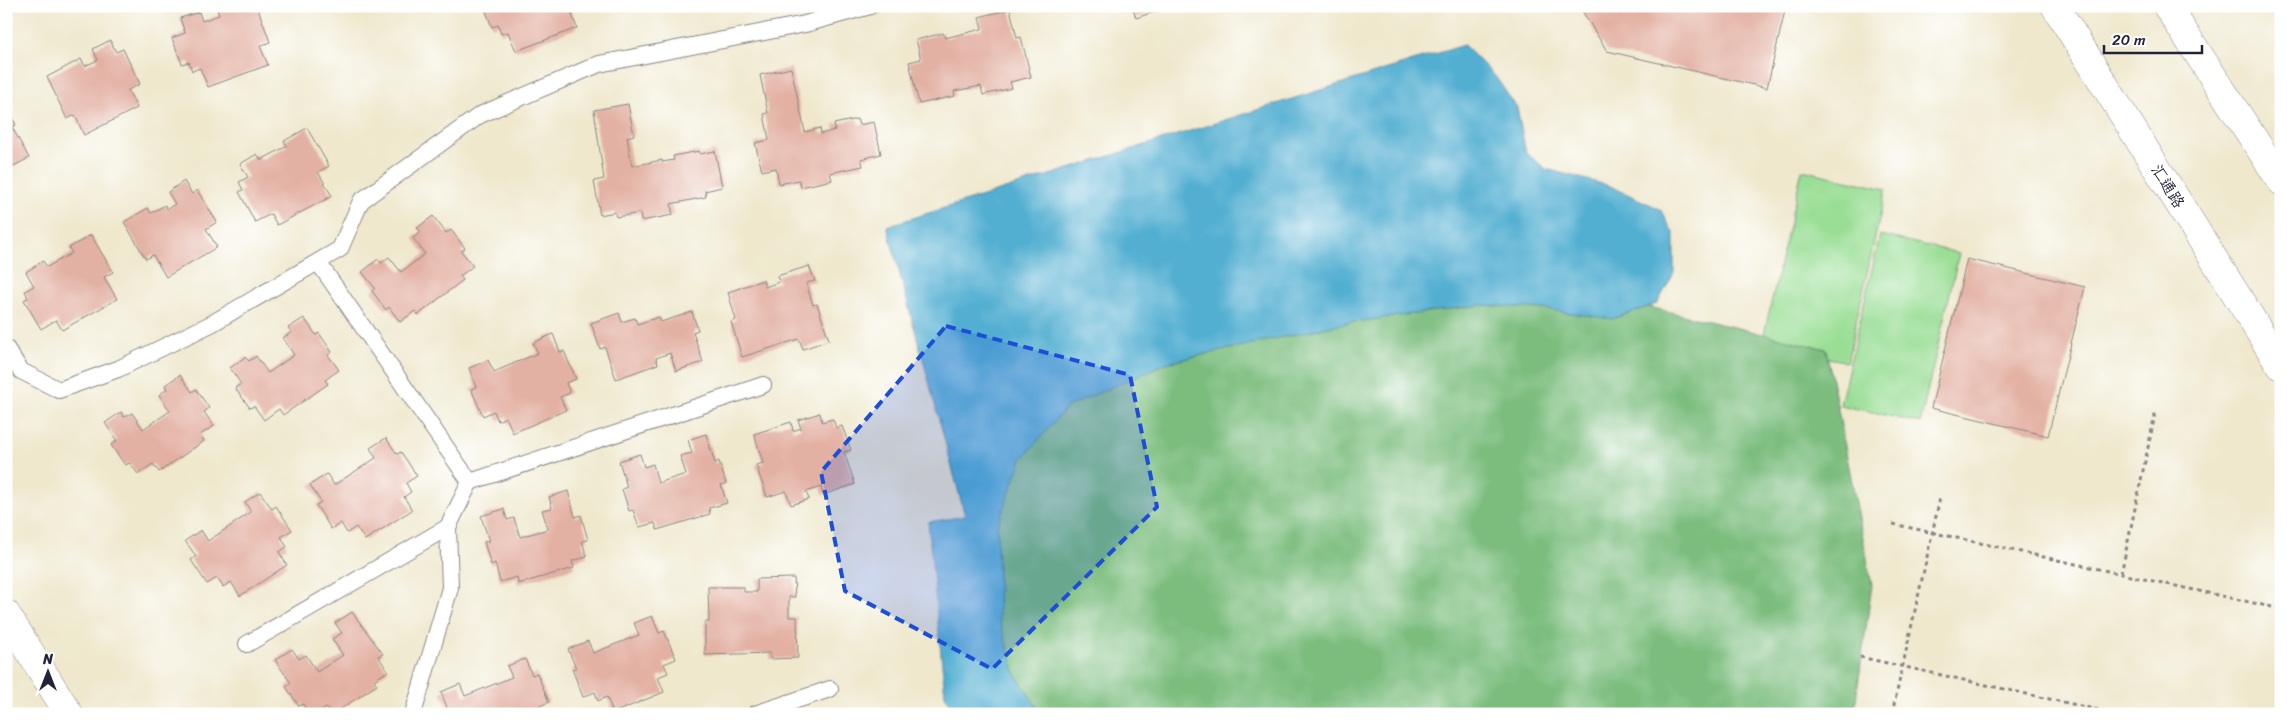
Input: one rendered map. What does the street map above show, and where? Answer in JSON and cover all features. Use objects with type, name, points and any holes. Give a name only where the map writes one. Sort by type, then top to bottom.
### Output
[{"type":"main road","name":"汇通路","points":[[2055,6],[2281,366]]},
{"type":"main road","points":[[2167,6],[2281,181]]},
{"type":"main road","points":[[6,614],[70,714]]},
{"type":"lane","points":[[6,348],[21,371],[59,390],[118,369],[211,324],[340,249],[361,201],[480,115],[599,64],[805,24],[870,6]]},
{"type":"lane","points":[[318,262],[470,482]]},
{"type":"lane","points":[[413,714],[450,588],[448,526],[470,482],[763,386]]},
{"type":"lane","points":[[247,644],[448,526]]},
{"type":"lane","points":[[755,714],[830,689]]},
{"type":"path","points":[[2121,574],[2156,410]]},
{"type":"path","points":[[1892,714],[1940,498]]},
{"type":"path","points":[[1893,524],[2281,609]]},
{"type":"path","points":[[1860,657],[1902,668],[2117,714]]},
{"type":"path","points":[[2271,714],[2281,690]]},
{"type":"highlighted area","points":[[946,326],[1130,375],[1157,507],[992,669],[845,591],[821,472]]},
{"type":"green space","points":[[1802,170],[1886,189],[1847,362],[1762,343]]},
{"type":"green space","points":[[1880,235],[1959,253],[1920,423],[1840,405]]},
{"type":"green space","points":[[1573,289],[1826,349],[1872,585],[1854,714],[1008,714],[981,563],[1031,425],[1106,370],[1364,300]]},
{"type":"water","points":[[1464,45],[1495,76],[1517,108],[1526,153],[1546,169],[1610,186],[1660,209],[1674,234],[1674,273],[1657,304],[1612,319],[1542,309],[1481,305],[1347,323],[1166,363],[1067,407],[1022,459],[997,526],[999,620],[1016,675],[1041,714],[955,714],[945,695],[928,522],[965,516],[887,226]]},
{"type":"building","points":[[225,6],[257,6],[270,42],[260,46],[268,65],[208,87],[200,68],[192,71],[189,62],[182,64],[172,38],[185,33],[180,18],[199,12],[202,21],[219,15],[217,9]]},
{"type":"building","points":[[484,6],[569,6],[577,28],[516,51],[508,32],[501,34],[498,25],[492,27]]},
{"type":"building","points":[[1132,6],[1169,6],[1169,7],[1136,18]]},
{"type":"building","points":[[1579,6],[1786,6],[1767,88],[1607,51]]},
{"type":"building","points":[[1010,9],[1017,38],[1021,37],[1031,77],[1010,82],[1012,88],[983,95],[981,86],[954,91],[955,96],[919,104],[909,62],[921,59],[916,40],[943,33],[945,38],[982,29],[979,17]]},
{"type":"building","points":[[110,40],[116,52],[123,49],[140,84],[128,90],[137,108],[84,135],[75,115],[67,119],[47,77],[81,59],[85,66],[98,60],[93,49]]},
{"type":"building","points":[[791,68],[805,132],[820,128],[821,134],[835,130],[834,124],[857,119],[859,125],[874,122],[881,154],[861,159],[863,166],[830,173],[832,180],[801,187],[799,180],[779,184],[776,168],[762,171],[755,143],[769,140],[764,114],[768,113],[760,75]]},
{"type":"building","points":[[628,104],[634,135],[627,137],[632,166],[662,160],[662,162],[674,160],[673,156],[699,151],[700,154],[715,151],[722,187],[705,191],[706,197],[671,204],[673,215],[641,221],[640,213],[616,217],[615,212],[600,215],[594,181],[604,179],[594,110]]},
{"type":"building","points":[[6,107],[16,125],[12,127],[29,158],[6,170]]},
{"type":"building","points":[[307,128],[329,166],[318,172],[332,196],[277,225],[271,214],[255,222],[239,192],[243,190],[239,182],[248,177],[240,164],[257,154],[261,160],[287,146],[284,141]]},
{"type":"building","points":[[184,181],[192,194],[197,190],[217,222],[206,229],[217,247],[166,277],[153,255],[146,259],[124,222],[148,208],[151,213],[165,205],[167,209],[175,204],[168,192]]},
{"type":"building","points":[[433,216],[446,233],[451,230],[465,248],[461,251],[473,266],[460,276],[463,280],[418,315],[415,311],[400,322],[389,307],[386,310],[372,291],[375,288],[362,272],[378,259],[381,263],[389,257],[401,272],[425,254],[413,238],[421,232],[417,228]]},
{"type":"building","points":[[91,235],[113,272],[104,277],[117,299],[62,330],[56,320],[41,329],[24,300],[28,298],[25,291],[34,286],[26,272],[43,261],[47,267],[72,253],[69,248]]},
{"type":"building","points":[[1967,259],[2085,287],[2048,436],[1931,408]]},
{"type":"building","points":[[809,266],[815,281],[806,283],[813,305],[817,304],[829,340],[803,349],[799,339],[742,357],[731,322],[736,320],[728,292],[763,280],[765,287],[779,282],[777,276]]},
{"type":"building","points":[[692,312],[698,330],[693,332],[703,362],[676,371],[670,353],[656,358],[658,364],[616,379],[605,347],[600,349],[591,323],[619,313],[622,322],[635,318],[637,324],[659,317],[661,322]]},
{"type":"building","points":[[304,318],[316,335],[319,333],[332,352],[328,355],[339,370],[325,380],[328,384],[283,415],[279,409],[264,420],[254,406],[250,408],[235,388],[241,384],[230,368],[245,357],[249,361],[256,356],[268,373],[294,355],[283,338],[292,332],[288,328]]},
{"type":"building","points":[[553,334],[560,352],[564,351],[576,379],[566,383],[570,393],[560,397],[566,410],[513,433],[506,417],[498,421],[494,411],[483,416],[471,389],[476,387],[469,368],[488,360],[494,372],[538,353],[533,343]]},
{"type":"building","points":[[180,375],[192,392],[196,389],[209,408],[204,412],[214,426],[200,435],[204,441],[159,472],[153,464],[138,474],[130,463],[125,465],[111,445],[117,441],[105,423],[121,412],[124,417],[132,413],[143,429],[170,411],[159,395],[167,389],[165,385]]},
{"type":"building","points":[[820,413],[822,422],[833,419],[836,428],[842,426],[851,450],[844,452],[855,484],[823,495],[821,487],[806,492],[809,499],[791,505],[786,491],[767,497],[756,465],[763,463],[754,434],[791,422],[793,431],[801,428],[798,420]]},
{"type":"building","points":[[706,434],[715,463],[719,461],[726,484],[721,485],[727,503],[709,508],[710,514],[657,530],[655,523],[639,527],[633,510],[629,511],[622,489],[627,487],[619,461],[640,454],[644,467],[653,464],[658,483],[686,474],[680,456],[692,453],[688,440]]},
{"type":"building","points":[[386,438],[397,454],[401,452],[417,476],[406,483],[411,492],[404,497],[412,510],[365,540],[356,527],[347,533],[341,523],[331,529],[316,505],[321,502],[310,485],[327,474],[334,485],[376,458],[370,448]]},
{"type":"building","points":[[568,491],[575,517],[581,515],[588,540],[582,541],[587,557],[572,561],[574,568],[518,584],[517,577],[500,582],[495,563],[491,565],[484,542],[489,541],[481,516],[504,509],[507,520],[514,518],[520,537],[548,529],[542,510],[552,508],[549,497]]},
{"type":"building","points":[[260,492],[272,509],[276,506],[292,530],[281,537],[287,547],[279,552],[287,565],[240,596],[231,582],[223,587],[217,578],[207,584],[191,560],[196,556],[185,541],[201,530],[208,541],[251,512],[245,502]]},
{"type":"building","points":[[794,578],[795,597],[789,597],[789,617],[797,617],[798,658],[770,659],[770,653],[705,655],[705,622],[709,622],[708,587],[744,587],[744,592],[757,592],[757,579]]},
{"type":"building","points":[[352,612],[383,654],[378,656],[388,671],[374,680],[377,685],[333,714],[326,708],[317,714],[309,714],[303,704],[299,706],[286,687],[291,683],[275,660],[292,649],[299,659],[306,655],[317,672],[343,655],[332,639],[342,633],[335,623]]},
{"type":"building","points":[[652,616],[659,633],[664,631],[676,659],[664,664],[668,673],[658,677],[664,692],[613,713],[607,697],[598,701],[595,692],[583,697],[572,669],[576,668],[568,649],[588,641],[593,653],[639,635],[634,623]]},
{"type":"building","points":[[525,659],[532,675],[537,673],[549,702],[537,707],[539,714],[445,714],[448,710],[441,692],[460,684],[465,696],[512,677],[507,666]]}]
